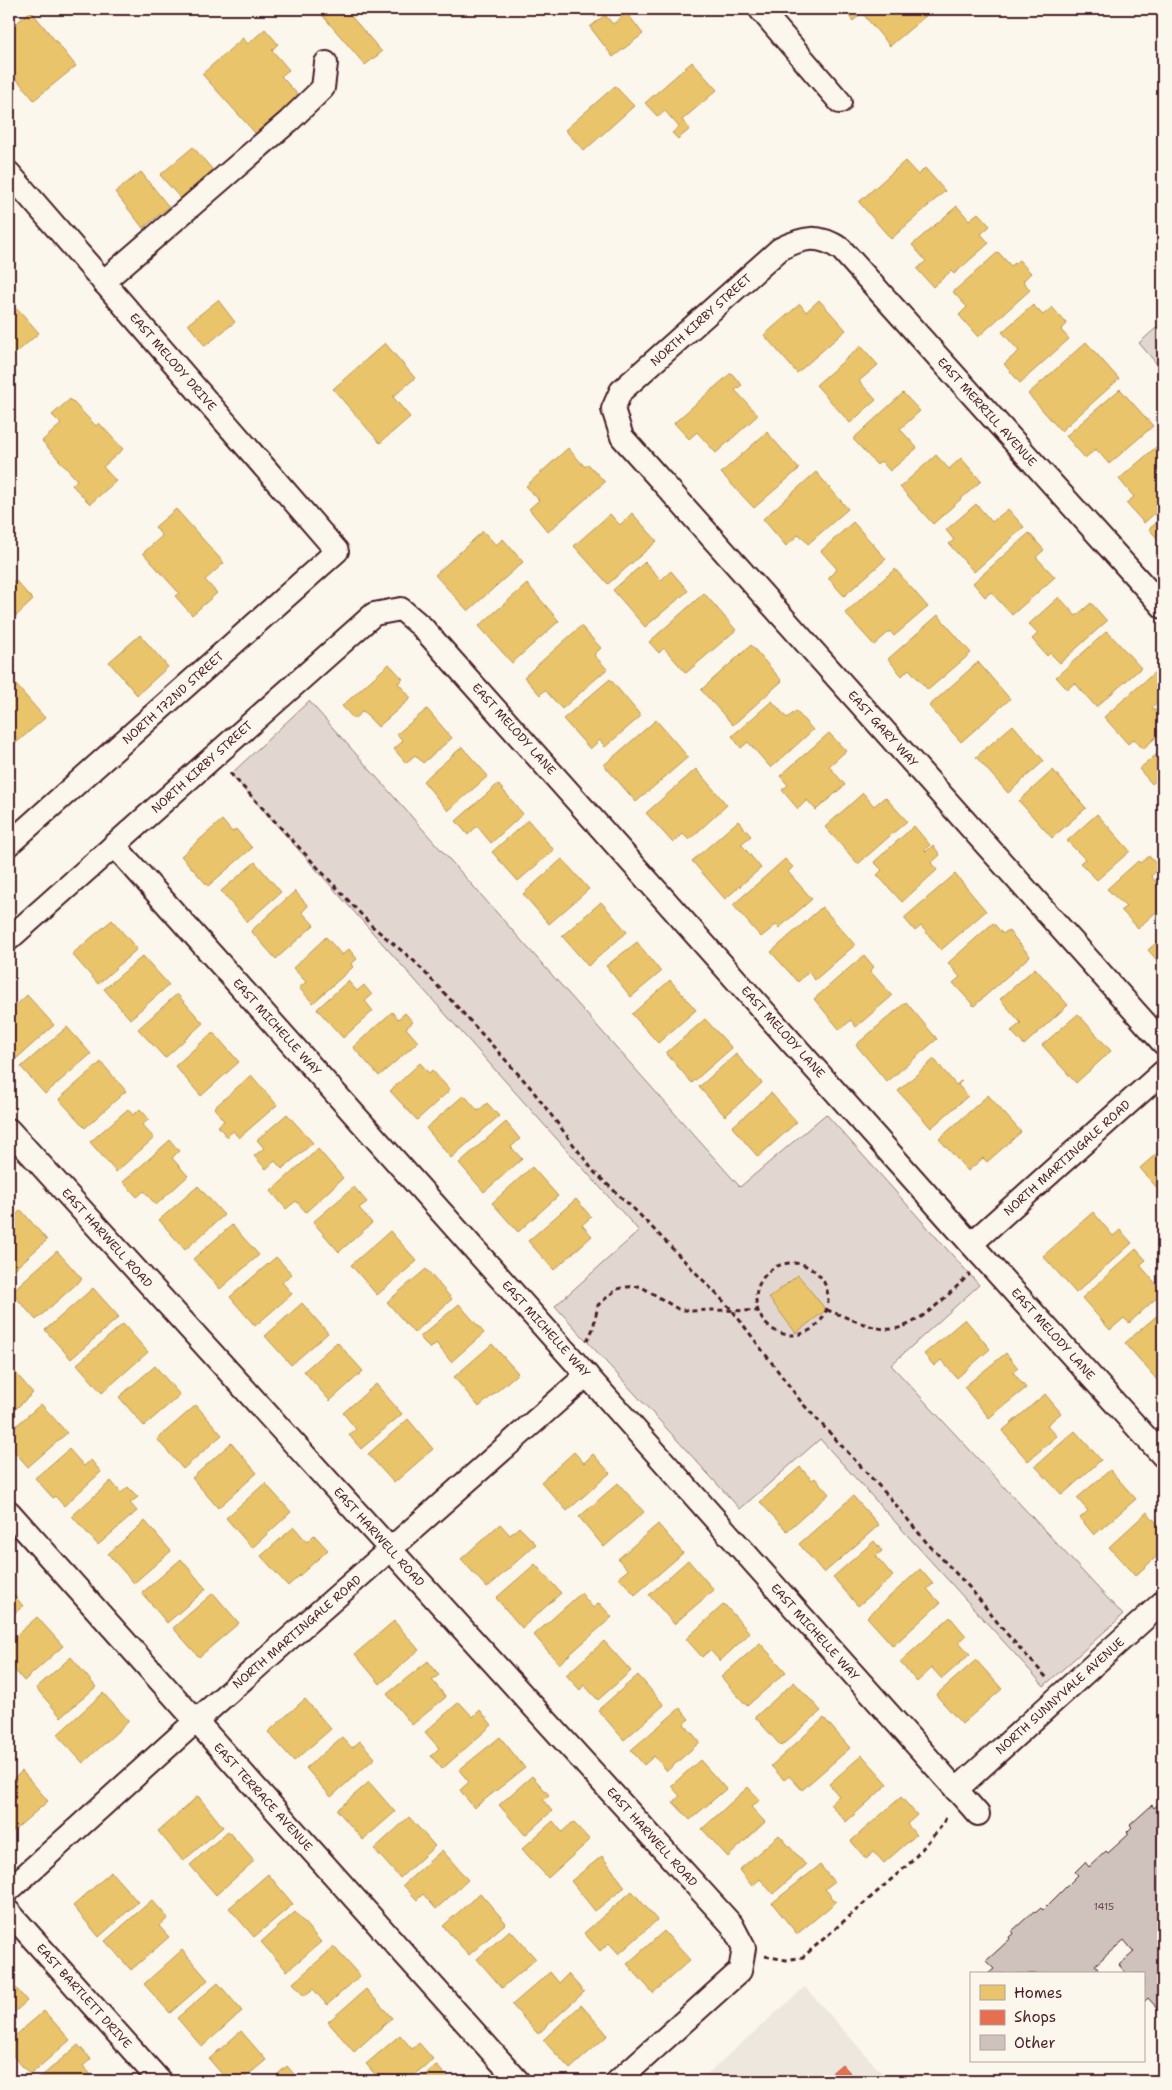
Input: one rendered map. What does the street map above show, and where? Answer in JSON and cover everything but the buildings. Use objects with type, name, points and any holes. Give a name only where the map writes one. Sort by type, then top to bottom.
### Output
[{"type":"street","points":[[760,9],[840,102]]},
{"type":"street","points":[[103,282],[281,128],[323,88],[326,63]]},
{"type":"street","name":"EAST MELODY DRIVE","points":[[9,173],[337,551]]},
{"type":"street","name":"EAST MERRILL AVENUE","points":[[799,240],[826,239],[841,249],[1163,607]]},
{"type":"street","name":"NORTH KIRBY STREET","points":[[613,409],[622,391],[780,249],[799,240]]},
{"type":"street","name":"EAST GARY WAY","points":[[613,409],[622,437],[1163,1043]]},
{"type":"street","name":"NORTH 172ND STREET","points":[[9,844],[337,551]]},
{"type":"street","name":"NORTH KIRBY STREET","points":[[9,939],[374,614],[401,609]]},
{"type":"street","name":"EAST MELODY LANE","points":[[401,609],[422,627],[986,1261],[1163,1456]]},
{"type":"street","name":"EAST MICHELLE WAY","points":[[114,845],[978,1814]]},
{"type":"street","name":"NORTH MARTINGALE ROAD","points":[[971,1244],[1163,1072]]},
{"type":"street","name":"EAST HARWELL ROAD","points":[[9,1130],[732,1925],[744,1948]]},
{"type":"street","name":"NORTH MARTINGALE ROAD","points":[[9,1890],[196,1721],[587,1375]]},
{"type":"street","name":"EAST TERRACE AVENUE","points":[[9,1512],[518,2081]]},
{"type":"street","name":"NORTH SUNNYVALE AVENUE","points":[[956,1790],[1163,1602]]},
{"type":"street","name":"EAST BARTLETT DRIVE","points":[[9,1912],[160,2081]]},
{"type":"street","points":[[618,2081],[740,1971],[744,1948]]},
{"type":"path","points":[[214,756],[372,926],[414,961],[462,1012],[530,1087],[596,1173],[635,1210],[732,1310],[802,1403],[891,1499],[927,1543],[970,1588],[1006,1633],[1062,1694]]},
{"type":"path","points":[[827,1310],[884,1330],[899,1329],[912,1324],[986,1261]]},
{"type":"path","points":[[792,1262],[813,1269],[822,1277],[827,1287],[829,1298],[827,1310],[814,1328],[804,1334],[782,1334],[771,1328],[758,1311],[756,1299],[762,1278],[776,1267],[792,1262]]},
{"type":"path","points":[[571,1358],[586,1342],[593,1329],[598,1305],[617,1289],[640,1286],[678,1309],[692,1312],[758,1311]]},
{"type":"path","points":[[744,1948],[770,1959],[786,1960],[804,1957],[911,1862],[944,1823],[956,1790]]},
{"type":"shaded area","points":[[1163,322],[1163,371],[1139,343]]},
{"type":"shaded area","points":[[309,701],[740,1187],[826,1114],[979,1285],[891,1365],[1123,1615],[1044,1686],[820,1439],[740,1509],[555,1306],[639,1231],[231,774]]},
{"type":"shaded area","points":[[805,1987],[889,2081],[699,2081]]}]
